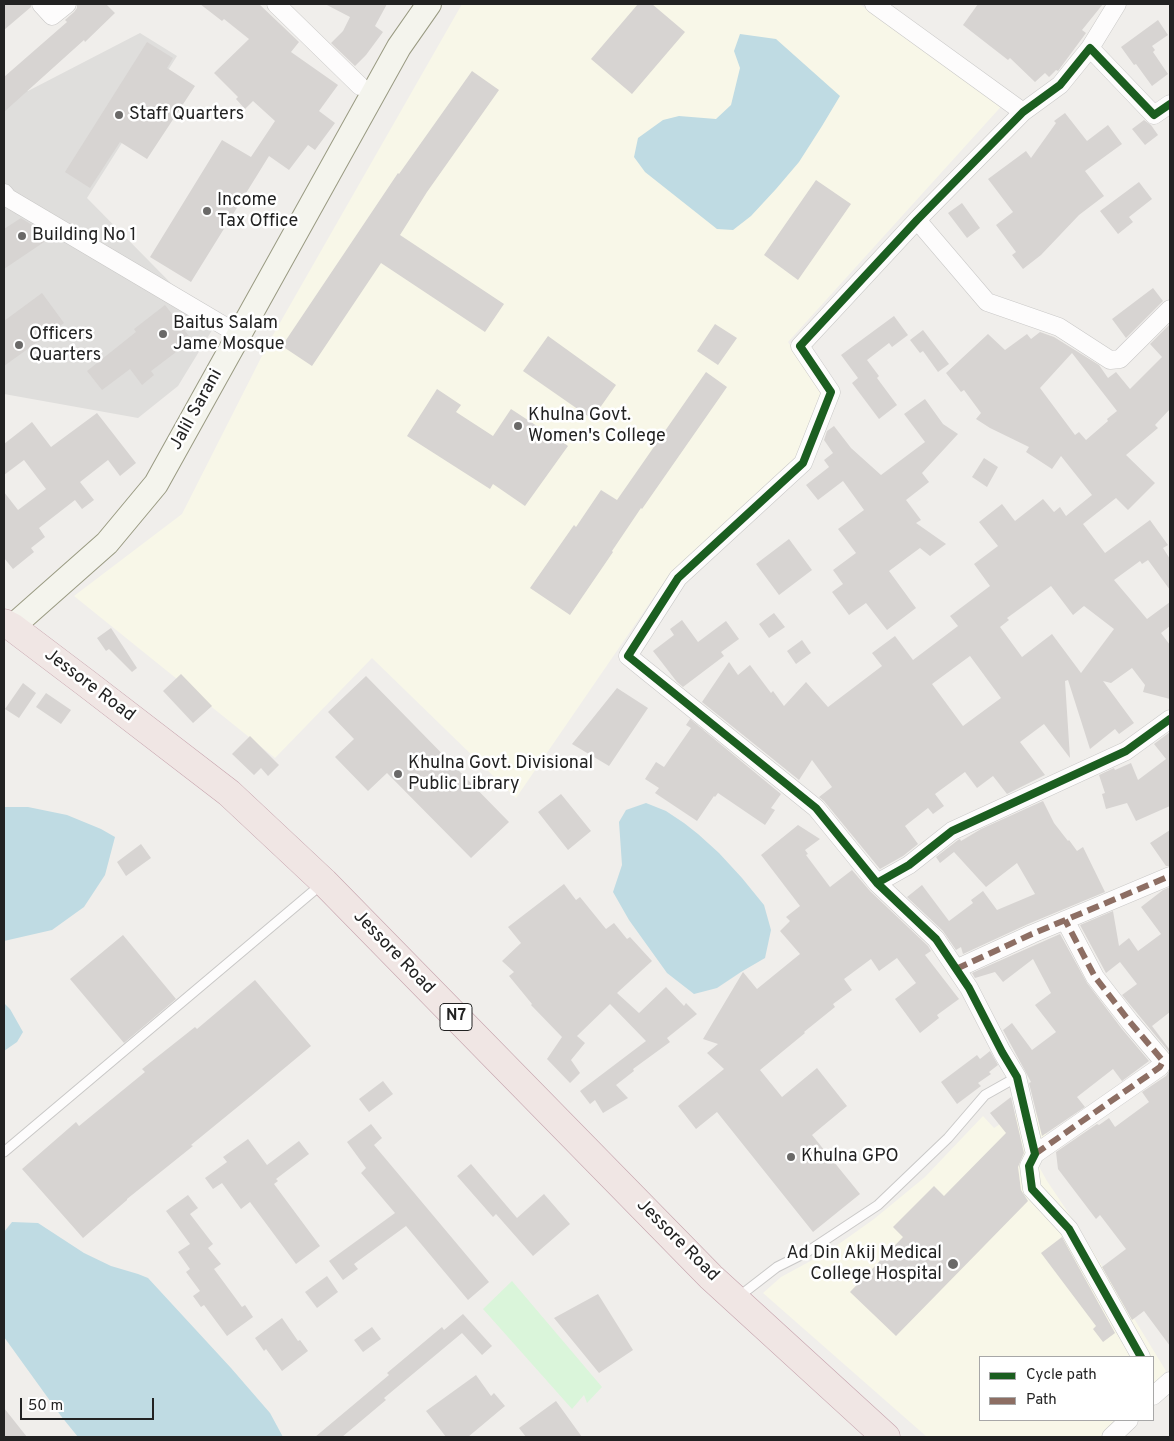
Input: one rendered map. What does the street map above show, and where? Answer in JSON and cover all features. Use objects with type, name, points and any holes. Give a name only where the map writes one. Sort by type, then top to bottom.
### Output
[{"type":"highway","name":"Jessore Road","points":[[6,621],[229,793],[324,882],[704,1270],[886,1437]]},
{"type":"main road","name":"Jalil Sarani","points":[[6,621],[100,528],[146,472],[360,86],[414,4]]},
{"type":"main road","name":"Jalil Sarani","points":[[6,621],[107,543],[156,484],[400,47],[429,4]]},
{"type":"street","points":[[41,4],[52,16],[67,4]]},
{"type":"street","points":[[276,4],[360,86]]},
{"type":"street","points":[[874,4],[1023,112]]},
{"type":"street","points":[[1035,1154],[1017,1077],[969,988],[936,939],[877,883],[816,808],[628,656],[678,578],[803,463],[831,392],[800,346],[917,220],[1023,112],[1060,85],[1090,48],[1117,4]]},
{"type":"street","points":[[1090,48],[1154,115],[1170,104]]},
{"type":"street","points":[[4,193],[8,198],[226,328]]},
{"type":"street","points":[[917,220],[987,302],[1058,328],[1110,360],[1120,359],[1170,309]]},
{"type":"street","points":[[877,883],[909,865],[952,831],[1126,751],[1170,719]]},
{"type":"street","points":[[956,969],[1170,876]]},
{"type":"street","points":[[1065,920],[1095,977],[1163,1061],[1160,1067],[1035,1154],[1029,1166],[1032,1189],[1069,1229],[1141,1356]]},
{"type":"street","points":[[1111,1437],[1128,1421]]},
{"type":"lane","points":[[4,1152],[324,882]]},
{"type":"lane","points":[[735,1299],[777,1267],[807,1252],[878,1206],[948,1138],[985,1095],[1017,1077]]},
{"type":"shaded area","name":"Khulna Govt. Women's College","points":[[462,4],[859,4],[1007,100],[788,342],[822,394],[796,458],[671,572],[516,798],[372,658],[275,758],[74,596],[182,514],[269,342]]},
{"type":"shaded area","points":[[140,33],[177,56],[87,198],[214,327],[178,386],[138,418],[4,394],[4,90],[28,91]]},
{"type":"shaded area","name":"Ad Din Akij Medical College Hospital","points":[[1031,1104],[1048,1138],[1037,1163],[1166,1371],[1154,1383],[1154,1356],[979,1356],[979,1421],[1117,1421],[1100,1437],[927,1437],[763,1293],[781,1277],[829,1251],[874,1219],[925,1177],[983,1116],[994,1128]]},
{"type":"green space","points":[[512,1281],[602,1387],[587,1403],[584,1395],[572,1409],[483,1309]]},
{"type":"water","points":[[740,34],[776,39],[840,96],[799,162],[776,189],[751,216],[733,230],[717,229],[645,172],[634,157],[638,138],[663,120],[679,116],[716,119],[731,105],[740,68],[734,51]]},
{"type":"water","points":[[646,803],[666,811],[698,834],[719,853],[764,905],[771,930],[765,958],[717,988],[694,994],[667,973],[629,920],[613,892],[622,865],[619,822],[626,810]]},
{"type":"water","points":[[4,807],[28,807],[67,815],[115,837],[105,875],[84,907],[52,930],[4,941]]},
{"type":"water","points":[[4,1003],[10,1009],[23,1032],[17,1042],[4,1051]]},
{"type":"water","points":[[12,1222],[38,1223],[84,1253],[111,1266],[148,1278],[270,1413],[283,1437],[78,1437],[4,1337],[4,1232]]},
{"type":"building","points":[[4,4],[31,4],[31,7],[4,30]]},
{"type":"building","points":[[77,4],[106,4],[115,13],[85,42],[84,40],[4,112],[4,77],[67,22],[65,20],[77,8]]},
{"type":"building","points":[[200,4],[259,4],[299,42],[291,52],[338,85],[319,111],[335,123],[315,150],[308,145],[289,170],[269,156],[191,282],[150,257],[222,140],[251,157],[275,121],[253,101],[245,109],[236,99],[238,97],[214,73],[249,39],[224,19],[222,21]]},
{"type":"building","points":[[325,4],[387,4],[375,26],[383,32],[355,66],[331,43],[343,31],[350,17]]},
{"type":"building","points":[[638,4],[652,4],[685,32],[632,94],[591,59]]},
{"type":"building","points":[[978,4],[1103,4],[1082,30],[1086,33],[1058,71],[1056,70],[1049,77],[1045,73],[1035,82],[1010,58],[1008,60],[963,25]]},
{"type":"building","points":[[1158,20],[1168,35],[1152,46],[1155,50],[1153,52],[1168,74],[1152,86],[1121,47]]},
{"type":"building","name":"Staff Quarters","points":[[147,42],[173,58],[167,68],[195,86],[147,159],[120,142],[90,188],[65,172]]},
{"type":"building","points":[[472,71],[499,90],[427,192],[400,235],[504,304],[485,332],[381,263],[312,366],[282,346],[398,173]]},
{"type":"building","points":[[1065,113],[1087,141],[1108,125],[1122,144],[1085,171],[1104,196],[1079,215],[1041,255],[1023,269],[1012,255],[1016,252],[996,225],[1013,212],[988,179],[1026,151],[1031,158],[1056,123],[1054,121]]},
{"type":"building","points":[[1144,120],[1151,125],[1158,135],[1145,145],[1132,129]]},
{"type":"building","points":[[816,180],[851,204],[798,280],[764,255]]},
{"type":"building","points":[[1139,182],[1152,199],[1129,217],[1133,222],[1118,234],[1100,211]]},
{"type":"building","points":[[962,203],[980,228],[967,238],[948,213]]},
{"type":"building","name":"Building No 1","points":[[21,218],[32,225],[44,242],[4,269],[4,229]]},
{"type":"building","points":[[1153,288],[1163,301],[1126,338],[1112,319]]},
{"type":"building","name":"Officers Quarters","points":[[42,293],[64,323],[4,366],[4,321]]},
{"type":"building","points":[[165,305],[192,340],[151,371],[154,375],[142,385],[130,369],[102,390],[87,371],[136,332],[134,329]]},
{"type":"building","points":[[894,316],[908,335],[892,347],[889,343],[867,360],[879,376],[877,378],[897,405],[879,419],[852,383],[858,378],[841,355]]},
{"type":"building","points":[[715,324],[737,338],[718,365],[697,351]]},
{"type":"building","points":[[1170,324],[1170,409],[1155,425],[1158,428],[1126,455],[1155,483],[1128,510],[1116,498],[1083,524],[1105,553],[1150,520],[1168,545],[1163,548],[1170,559],[1170,590],[1148,560],[1142,564],[1140,561],[1114,580],[1147,619],[1170,602],[1170,626],[1161,633],[1170,645],[1170,699],[1143,692],[1145,685],[1132,668],[1111,683],[1103,681],[1134,723],[1119,734],[1115,729],[1090,749],[1068,680],[1065,681],[1070,758],[1044,724],[1020,742],[1045,775],[1007,794],[993,776],[977,788],[965,772],[935,794],[944,806],[933,814],[928,808],[905,826],[918,844],[903,856],[880,869],[819,797],[832,787],[812,760],[799,780],[702,702],[729,662],[738,675],[750,665],[771,693],[773,691],[784,706],[806,682],[828,707],[882,666],[872,653],[895,636],[913,660],[958,626],[950,616],[990,586],[974,564],[998,546],[979,522],[1002,504],[1015,521],[1043,499],[1054,512],[1060,507],[1066,516],[1092,495],[1061,456],[1052,469],[1026,452],[1029,447],[976,419],[981,413],[964,390],[961,392],[946,373],[988,334],[1005,350],[1027,334],[1031,339],[1040,332],[1054,337],[1099,365],[1108,378],[1116,372],[1130,389],[1162,357],[1150,344]],"holes":[[[1072,353],[1117,411],[1086,440],[1079,432],[1075,435],[1040,388]],[[1051,586],[1073,615],[1084,606],[1114,629],[1081,673],[1052,634],[1022,657],[1000,627],[1009,620],[1007,618]],[[970,656],[1001,698],[963,726],[932,684]]]},
{"type":"building","points":[[923,330],[949,364],[938,372],[923,351],[920,353],[910,340]]},
{"type":"building","points":[[548,336],[616,385],[592,419],[523,371]]},
{"type":"building","points":[[706,372],[727,387],[641,508],[570,615],[530,588],[601,490],[617,500]]},
{"type":"building","points":[[437,389],[461,405],[456,412],[493,436],[511,409],[568,446],[525,506],[493,484],[490,489],[407,436]]},
{"type":"building","points":[[925,399],[943,424],[958,434],[922,473],[929,482],[906,500],[921,520],[916,523],[946,544],[930,556],[920,548],[889,571],[916,608],[887,630],[866,603],[849,615],[832,592],[843,584],[833,570],[856,553],[838,529],[864,510],[843,481],[818,500],[806,485],[829,467],[824,460],[833,453],[824,440],[827,431],[834,426],[851,448],[881,475],[925,442],[904,414]]},
{"type":"building","points":[[97,413],[136,463],[120,476],[108,460],[80,482],[94,500],[82,509],[75,500],[39,528],[45,537],[31,548],[34,552],[13,569],[4,558],[4,492],[18,510],[46,489],[24,460],[4,475],[4,444],[32,422],[51,447]]},
{"type":"building","points":[[984,458],[998,467],[987,487],[972,477]]},
{"type":"building","points":[[789,539],[812,570],[779,595],[756,564]]},
{"type":"building","points":[[774,613],[785,627],[769,638],[759,624]]},
{"type":"building","points":[[682,620],[698,642],[726,621],[739,639],[721,652],[724,656],[683,687],[653,651],[674,635],[670,629]]},
{"type":"building","points":[[111,628],[137,668],[132,672],[109,649],[106,651],[97,638]]},
{"type":"building","points":[[802,640],[811,653],[796,664],[787,651]]},
{"type":"building","points":[[181,674],[212,706],[193,723],[163,691]]},
{"type":"building","points":[[366,676],[509,822],[471,858],[387,773],[368,791],[335,757],[354,739],[328,712]]},
{"type":"building","points":[[23,683],[36,693],[19,718],[5,709]]},
{"type":"building","points":[[617,688],[648,708],[609,766],[572,744]]},
{"type":"building","points":[[46,693],[71,710],[61,724],[36,707]]},
{"type":"building","points":[[690,719],[781,794],[771,808],[775,810],[765,825],[718,793],[697,821],[655,793],[659,788],[645,779],[656,762],[664,767],[691,728],[686,725]]},
{"type":"building","points":[[1170,732],[1170,806],[1136,821],[1127,803],[1106,809],[1102,794],[1105,793],[1099,775],[1131,763],[1138,780],[1166,759],[1154,744]]},
{"type":"building","points":[[250,736],[279,765],[268,776],[261,768],[254,775],[232,754]]},
{"type":"building","points":[[561,794],[591,831],[568,850],[538,812]]},
{"type":"building","points":[[1043,801],[1054,823],[1068,841],[1077,851],[1083,847],[1105,892],[963,954],[961,947],[956,950],[943,931],[907,897],[922,885],[949,921],[973,903],[971,900],[983,891],[997,910],[1035,894],[1017,863],[986,887],[954,852],[940,863],[936,857],[958,840],[960,839],[961,841],[981,829]]},
{"type":"building","points":[[798,825],[820,839],[805,850],[808,854],[806,855],[830,887],[852,870],[870,891],[928,946],[931,951],[925,955],[959,999],[937,1015],[939,1018],[920,1033],[895,999],[916,983],[897,958],[879,971],[871,959],[844,979],[852,990],[833,1004],[835,1007],[760,1070],[782,1097],[817,1068],[847,1106],[812,1135],[860,1194],[813,1232],[717,1112],[696,1129],[678,1106],[724,1069],[707,1053],[718,1044],[703,1039],[743,972],[757,989],[800,954],[780,931],[790,921],[786,917],[800,906],[761,855]]},
{"type":"building","points":[[1170,830],[1170,866],[1166,866],[1150,843]]},
{"type":"building","points":[[141,844],[151,858],[126,876],[117,862]]},
{"type":"building","points":[[564,884],[576,900],[580,897],[606,929],[614,923],[627,939],[630,937],[652,961],[617,993],[639,1013],[666,987],[684,1006],[686,1003],[697,1014],[667,1038],[670,1042],[633,1069],[634,1071],[616,1085],[628,1098],[603,1113],[595,1100],[590,1104],[580,1091],[646,1041],[610,1004],[577,1036],[585,1043],[571,1060],[580,1073],[570,1083],[547,1059],[562,1037],[531,1005],[509,976],[514,972],[502,961],[521,943],[508,927]]},
{"type":"building","points":[[1170,887],[1170,1012],[1152,1026],[1170,1050],[1170,1053],[1122,995],[1137,984],[1120,962],[1106,973],[1080,925],[1113,911],[1119,946],[1129,938],[1138,951],[1161,934],[1141,907],[1163,890]]},
{"type":"building","points":[[1060,934],[1087,983],[1149,1061],[1122,1081],[1113,1069],[1077,1097],[1085,1107],[1042,1136],[1029,1083],[1031,1082],[1003,1030],[1012,1023],[1032,1050],[1056,1032],[1035,1005],[1051,993],[1033,959],[1003,982],[995,972],[975,978],[972,973]]},
{"type":"building","points":[[123,935],[176,999],[124,1043],[70,979]]},
{"type":"building","points":[[255,980],[311,1046],[191,1145],[193,1146],[127,1199],[83,1238],[22,1169],[76,1122],[79,1126],[145,1072],[142,1069],[195,1027],[197,1029]]},
{"type":"building","points":[[990,1051],[998,1065],[989,1072],[991,1074],[978,1083],[981,1086],[957,1104],[941,1082],[977,1055],[980,1059]]},
{"type":"building","points":[[1170,1070],[1170,1346],[1144,1311],[1132,1320],[1102,1267],[1126,1249],[1100,1215],[1096,1219],[1058,1169],[1056,1152],[1109,1118],[1115,1127],[1149,1102],[1142,1092],[1166,1076]]},
{"type":"building","points":[[383,1081],[393,1094],[369,1112],[359,1099]]},
{"type":"building","points":[[1011,1097],[1024,1153],[1018,1167],[1021,1190],[1028,1201],[896,1336],[850,1292],[903,1237],[893,1227],[934,1186],[944,1196],[1006,1133],[990,1113]]},
{"type":"building","points":[[371,1124],[382,1138],[374,1145],[489,1282],[468,1300],[406,1226],[354,1264],[358,1269],[343,1280],[329,1261],[395,1213],[361,1173],[366,1168],[347,1142]]},
{"type":"building","points":[[248,1139],[267,1165],[299,1141],[309,1154],[276,1179],[278,1181],[274,1184],[320,1246],[296,1264],[250,1202],[241,1209],[222,1183],[213,1189],[205,1178],[227,1162],[223,1157]]},
{"type":"building","points":[[471,1164],[517,1218],[544,1194],[570,1224],[533,1256],[496,1214],[493,1217],[457,1176]]},
{"type":"building","points":[[188,1195],[198,1208],[190,1214],[213,1244],[208,1248],[221,1264],[214,1269],[242,1307],[245,1305],[253,1317],[227,1336],[204,1305],[201,1307],[193,1296],[200,1291],[186,1272],[190,1269],[178,1252],[190,1244],[166,1211]]},
{"type":"building","points":[[1062,1237],[1115,1333],[1103,1342],[1093,1329],[1096,1326],[1041,1253]]},
{"type":"building","points":[[327,1276],[338,1292],[317,1308],[305,1292]]},
{"type":"building","points":[[598,1294],[633,1350],[599,1373],[554,1318]]},
{"type":"building","points":[[463,1314],[492,1346],[482,1355],[462,1333],[384,1398],[386,1400],[342,1437],[315,1437],[389,1375],[387,1373],[442,1327],[444,1330]]},
{"type":"building","points":[[282,1318],[298,1341],[300,1340],[308,1351],[282,1371],[266,1349],[264,1351],[255,1338]]},
{"type":"building","points":[[372,1327],[381,1339],[363,1352],[354,1340]]},
{"type":"building","points":[[476,1375],[491,1396],[494,1393],[505,1406],[468,1437],[446,1437],[426,1411]]},
{"type":"building","points":[[556,1401],[582,1437],[526,1437],[519,1428]]},
{"type":"building","points":[[4,1408],[27,1437],[4,1437]]},
{"type":"marked path","points":[[956,969],[1032,934],[1170,876]]},
{"type":"marked path","points":[[1035,1154],[1160,1067],[1163,1061],[1095,977],[1065,920]]},
{"type":"cycle path","points":[[1140,1356],[1069,1229],[1032,1189],[1029,1166],[1035,1154],[1017,1077],[969,988],[936,939],[877,883],[816,808],[628,656],[678,578],[803,463],[831,392],[800,346],[917,220],[1023,112],[1060,85],[1090,48],[1154,115],[1170,104]]},
{"type":"cycle path","points":[[877,883],[909,865],[952,831],[1126,751],[1170,719]]},
{"type":"place","name":"Staff Quarters","points":[[119,115]]},
{"type":"place","name":"Income Tax Office","points":[[207,211]]},
{"type":"place","name":"Building No 1","points":[[22,236]]},
{"type":"place","name":"Baitus Salam Jame Mosque","points":[[163,334]]},
{"type":"place","name":"Officers Quarters","points":[[19,345]]},
{"type":"place","name":"Khulna Govt. Women's College","points":[[518,426]]},
{"type":"place","name":"Khulna Govt. Divisional Public Library","points":[[398,774]]},
{"type":"place","name":"Khulna GPO","points":[[791,1157]]},
{"type":"place","name":"Ad Din Akij Medical College Hospital","points":[[953,1264]]}]
